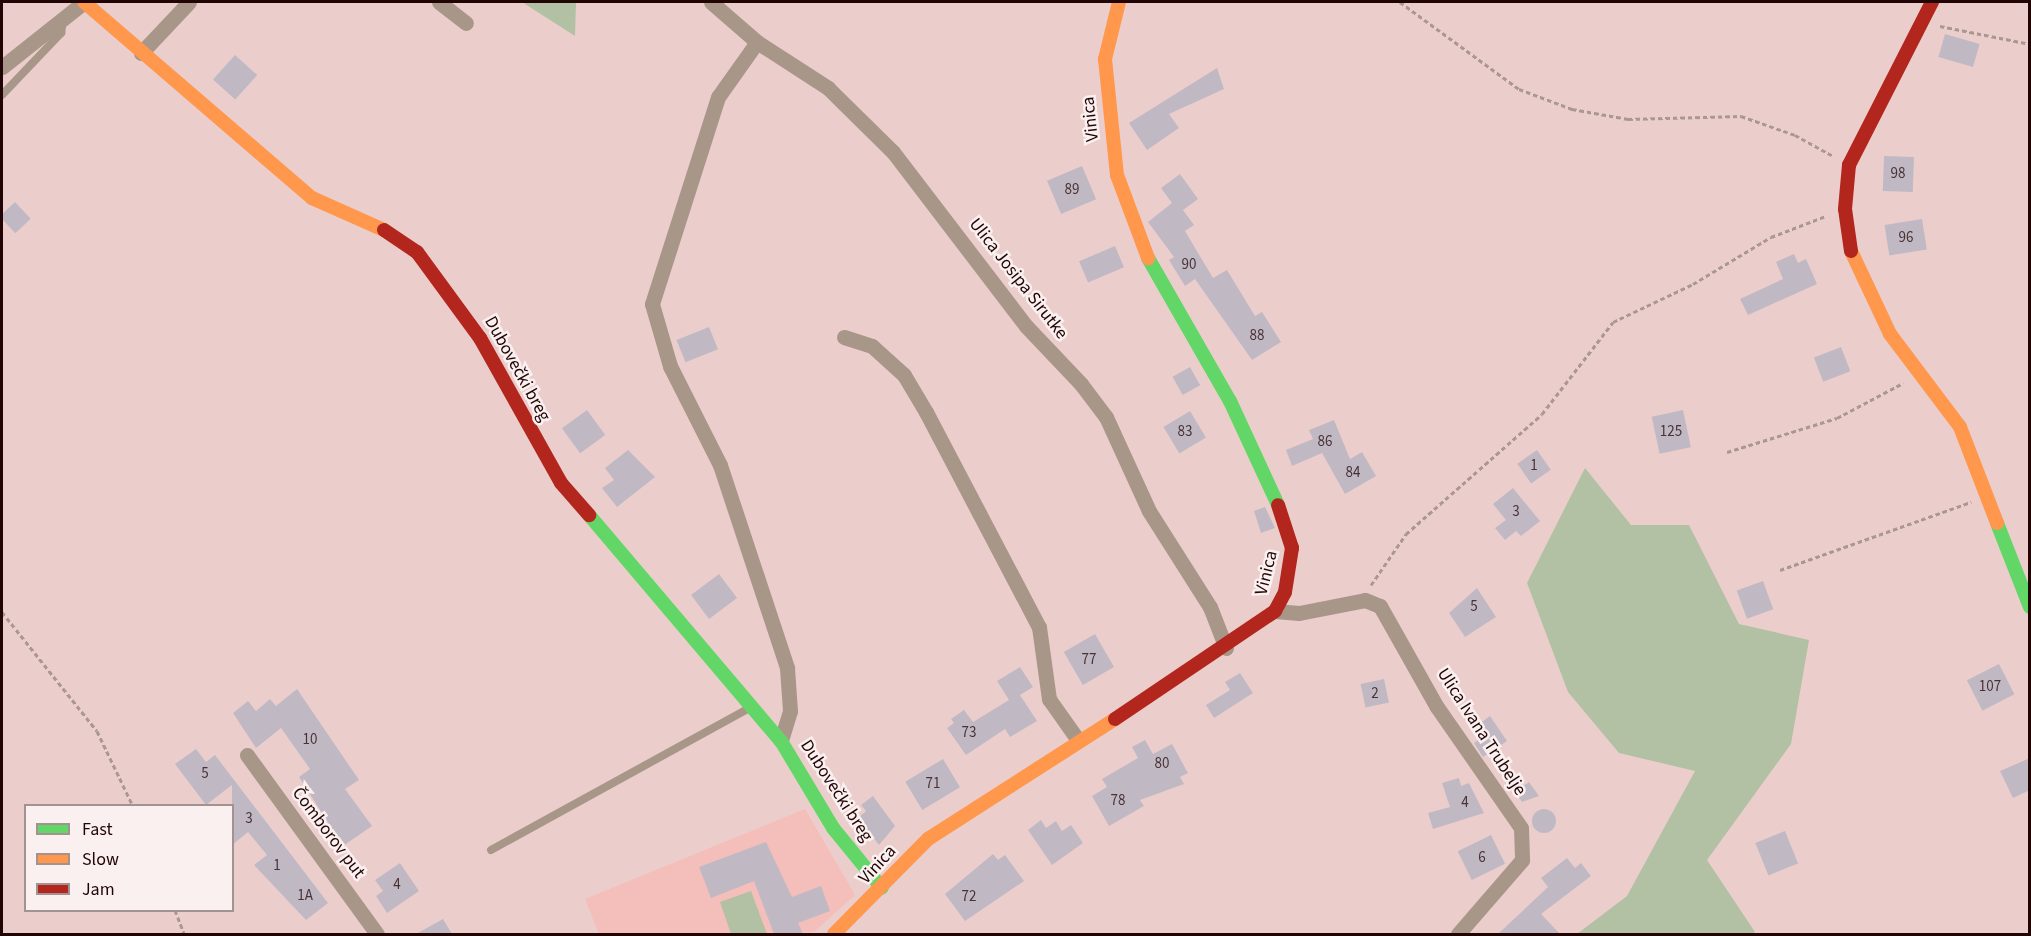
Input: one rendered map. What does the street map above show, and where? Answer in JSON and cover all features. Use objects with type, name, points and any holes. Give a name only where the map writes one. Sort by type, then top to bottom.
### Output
[{"type":"street","name":"Dubovečki breg","points":[[2,67],[64,14],[84,2],[312,198],[399,237],[417,252],[480,338],[561,483],[781,741],[833,828],[882,888]]},
{"type":"street","points":[[141,53],[189,2]]},
{"type":"street","points":[[439,2],[466,23]]},
{"type":"street","name":"Ulica Josipa Sirutke","points":[[711,2],[757,42],[828,88],[893,152],[1026,326],[1081,384],[1106,417],[1149,511],[1210,607],[1226,648]]},
{"type":"street","name":"Vinica","points":[[834,934],[938,832],[1078,740],[1226,648],[1275,611],[1291,569],[1288,526],[1230,401],[1155,276],[1117,175],[1105,58],[1119,2]]},
{"type":"street","points":[[1932,2],[1849,165],[1845,209],[1850,248],[1866,292],[1920,373],[1960,427],[2030,607]]},
{"type":"street","name":"Dubovečki breg","points":[[757,42],[718,97],[652,304],[670,366],[720,465],[787,668],[790,711],[781,741]]},
{"type":"street","points":[[844,337],[872,346],[904,375],[926,412],[1039,627],[1049,699],[1078,740]]},
{"type":"street","points":[[1275,611],[1308,612],[1365,600]]},
{"type":"street","name":"Ulica Ivana Trubelje","points":[[1365,600],[1390,616],[1437,707],[1525,839],[1516,869],[1458,934]]},
{"type":"street","name":"Čomborov put","points":[[247,755],[377,934]]},
{"type":"lane","points":[[2,95],[61,33],[64,14]]},
{"type":"lane","points":[[490,850],[752,706]]},
{"type":"path","points":[[1400,2],[1520,88],[1572,109],[1647,120],[1741,116],[1795,135],[1849,165]]},
{"type":"path","points":[[1922,23],[2030,44]]},
{"type":"path","points":[[1365,600],[1375,574],[1406,534],[1504,445],[1542,414],[1595,338],[1613,322],[1693,284],[1771,237],[1845,209]]},
{"type":"path","points":[[1727,452],[1837,418],[1920,373]]},
{"type":"path","points":[[1780,570],[1986,496]]},
{"type":"path","points":[[2,612],[97,731],[132,804]]},
{"type":"path","points":[[176,912],[184,934]]},
{"type":"shaded area","points":[[805,809],[855,895],[814,932],[599,934],[585,899]]},
{"type":"green space","points":[[524,2],[576,2],[575,36],[525,4]]},
{"type":"green space","points":[[1585,468],[1631,525],[1689,525],[1739,624],[1809,640],[1791,744],[1707,860],[1755,932],[1751,934],[1577,934],[1627,896],[1695,771],[1619,753],[1568,692],[1527,583]]},
{"type":"green space","points":[[751,891],[767,934],[731,934],[720,902]]},
{"type":"building","points":[[1945,34],[1980,44],[1973,67],[1938,57]]},
{"type":"building","points":[[235,55],[257,75],[235,100],[213,80]]},
{"type":"building","points":[[1217,68],[1224,89],[1169,114],[1179,128],[1147,150],[1129,123]]},
{"type":"building","points":[[1884,156],[1914,157],[1913,192],[1883,191]]},
{"type":"building","points":[[1082,166],[1096,199],[1061,214],[1047,181]]},
{"type":"building","points":[[1180,174],[1198,199],[1183,210],[1194,225],[1185,231],[1213,278],[1227,270],[1255,316],[1262,312],[1281,342],[1252,360],[1195,279],[1185,286],[1169,260],[1174,257],[1148,222],[1172,203],[1161,188]]},
{"type":"building","points":[[15,202],[31,219],[15,233],[2,219],[2,214]]},
{"type":"building","points":[[1922,219],[1927,250],[1889,256],[1884,225]]},
{"type":"building","points":[[1115,246],[1124,267],[1088,282],[1079,261]]},
{"type":"building","points":[[1794,254],[1798,263],[1806,259],[1817,284],[1748,315],[1740,299],[1783,279],[1776,262]]},
{"type":"building","points":[[709,327],[718,349],[686,362],[677,340]]},
{"type":"building","points":[[1841,347],[1850,371],[1823,382],[1814,357]]},
{"type":"building","points":[[1190,367],[1200,385],[1183,395],[1173,377]]},
{"type":"building","points":[[587,410],[605,435],[580,453],[562,428]]},
{"type":"building","points":[[1683,410],[1691,447],[1660,454],[1652,417]]},
{"type":"building","points":[[1190,411],[1206,438],[1179,454],[1163,427]]},
{"type":"building","points":[[1334,420],[1350,459],[1362,452],[1376,476],[1345,494],[1322,453],[1292,466],[1286,450],[1313,439],[1309,430]]},
{"type":"building","points":[[628,450],[655,477],[617,507],[602,488],[614,480],[605,468]]},
{"type":"building","points":[[1537,450],[1551,470],[1531,483],[1517,464]]},
{"type":"building","points":[[1513,488],[1540,521],[1521,536],[1516,531],[1505,540],[1495,528],[1506,520],[1493,504]]},
{"type":"building","points":[[1265,507],[1275,528],[1261,533],[1254,511]]},
{"type":"building","points":[[719,574],[737,598],[709,619],[691,595]]},
{"type":"building","points":[[1763,581],[1773,609],[1747,619],[1737,591]]},
{"type":"building","points":[[1477,588],[1496,617],[1465,637],[1449,613]]},
{"type":"building","points":[[1095,634],[1114,667],[1083,685],[1064,652]]},
{"type":"building","points":[[1999,664],[2014,694],[1982,711],[1967,680]]},
{"type":"building","points":[[1020,667],[1033,687],[1020,695],[1037,721],[1010,737],[1005,729],[966,755],[947,728],[954,723],[951,719],[964,710],[973,722],[1009,700],[997,681]]},
{"type":"building","points":[[1240,673],[1253,693],[1214,718],[1206,705],[1230,690],[1225,682]]},
{"type":"building","points":[[1384,679],[1389,702],[1366,707],[1361,684]]},
{"type":"building","points":[[297,689],[359,780],[345,789],[372,826],[343,846],[299,777],[310,769],[281,728],[256,748],[233,713],[248,701],[256,711],[270,699],[276,706]]},
{"type":"building","points":[[1490,716],[1507,741],[1483,757],[1474,743],[1483,737],[1476,726]]},
{"type":"building","points":[[1145,740],[1153,754],[1172,744],[1188,773],[1180,777],[1184,784],[1140,800],[1144,806],[1109,826],[1092,796],[1107,787],[1102,779],[1138,758],[1132,747]]},
{"type":"building","points":[[196,749],[206,762],[215,755],[328,903],[306,920],[254,865],[267,855],[248,832],[234,843],[232,785],[205,804],[175,764]]},
{"type":"building","points":[[2030,758],[2030,790],[2013,798],[2000,771]]},
{"type":"building","points":[[943,759],[960,787],[922,810],[905,782]]},
{"type":"building","points":[[1459,778],[1461,786],[1469,783],[1484,813],[1433,829],[1428,813],[1450,807],[1442,783]]},
{"type":"building","points":[[1529,782],[1539,796],[1522,802],[1515,792]]},
{"type":"building","points":[[873,796],[895,826],[879,845],[858,818],[866,811],[861,805]]},
{"type":"building","points":[[1544,809],[1549,810],[1555,816],[1555,826],[1549,832],[1544,833],[1539,832],[1533,826],[1532,821],[1533,816],[1539,810]]},
{"type":"building","points":[[1041,820],[1046,828],[1056,821],[1062,831],[1071,825],[1083,843],[1052,865],[1028,830]]},
{"type":"building","points":[[1785,831],[1798,863],[1768,875],[1755,843]]},
{"type":"building","points":[[1491,835],[1505,864],[1472,880],[1458,851]]},
{"type":"building","points":[[766,842],[792,897],[821,886],[830,911],[798,923],[803,934],[774,934],[754,881],[711,898],[699,867]]},
{"type":"building","points":[[993,854],[998,860],[1005,855],[1024,881],[965,921],[945,894]]},
{"type":"building","points":[[1567,858],[1575,868],[1581,863],[1591,876],[1541,914],[1560,934],[1498,934],[1548,887],[1541,878]]},
{"type":"building","points":[[400,863],[419,891],[387,913],[376,896],[383,891],[375,880]]},
{"type":"building","points":[[443,919],[452,934],[416,934]]},
{"type":"traffic: fast","points":[[1148,258],[1230,401],[1278,505]]},
{"type":"traffic: fast","points":[[589,515],[781,741],[833,828],[882,888]]},
{"type":"traffic: fast","points":[[1997,523],[2030,607]]},
{"type":"traffic: slow","points":[[84,2],[312,198],[384,230]]},
{"type":"traffic: slow","points":[[1119,2],[1105,59],[1117,175],[1148,258]]},
{"type":"traffic: slow","points":[[1851,251],[1890,334],[1960,427],[1997,523]]},
{"type":"traffic: slow","points":[[834,934],[928,839],[1115,719]]},
{"type":"traffic: jam","points":[[1851,251],[1845,209],[1849,165],[1932,2]]},
{"type":"traffic: jam","points":[[384,230],[417,252],[480,338],[561,483],[589,515]]},
{"type":"traffic: jam","points":[[1115,719],[1275,611],[1285,592],[1292,548],[1278,505]]}]
